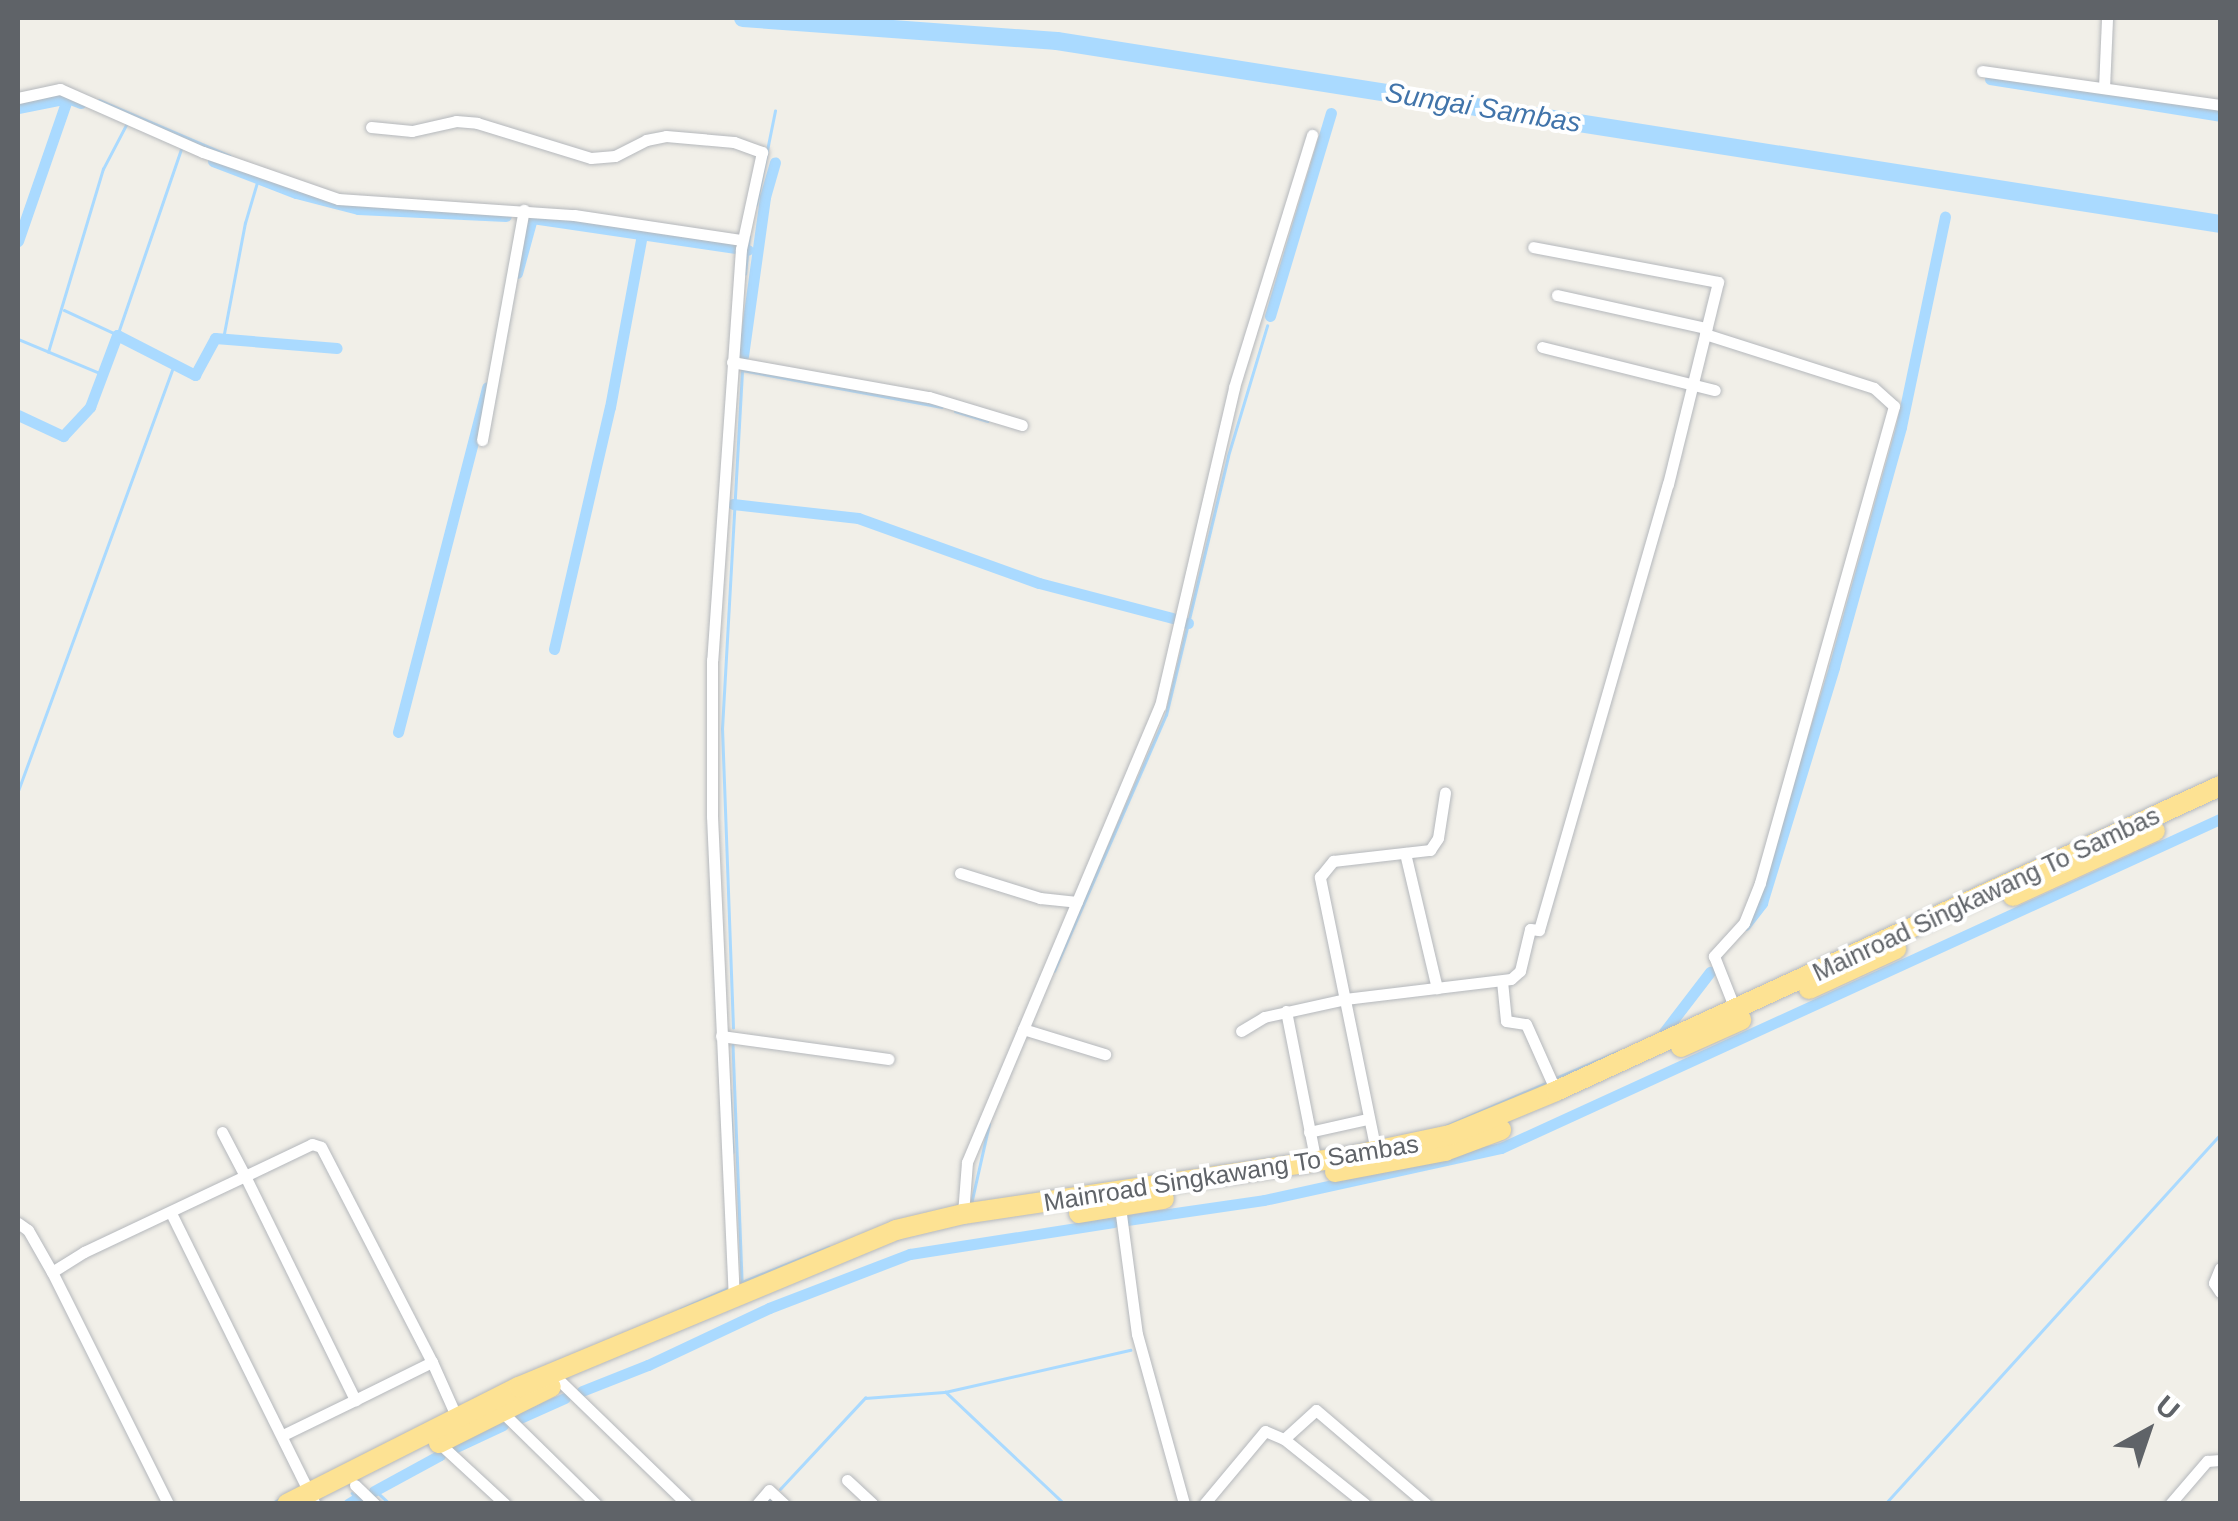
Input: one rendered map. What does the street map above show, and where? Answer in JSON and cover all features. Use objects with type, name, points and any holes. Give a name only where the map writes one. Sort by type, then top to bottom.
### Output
[{"type":"highway","name":"Mainroad Singkawang To Sambas","points":[[287,1504],[313,1500],[354,1485],[560,1382],[896,1230],[962,1214],[1378,1166],[1445,1150],[1507,1128],[1690,1036],[1735,1009],[2220,786]]},
{"type":"highway","name":"Mainroad Singkawang To Sambas","points":[[313,1500],[457,1418],[734,1294],[924,1235],[1120,1207],[1177,1190],[1450,1135],[1690,1036],[2220,800]]},
{"type":"street","points":[[2104,88],[2108,18]]},
{"type":"street","points":[[1982,71],[2220,105]]},
{"type":"street","points":[[18,98],[60,88],[203,152],[338,200],[524,210],[742,240]]},
{"type":"street","points":[[372,127],[412,130],[444,122],[477,123],[591,158],[615,156],[646,140],[666,136],[716,139],[754,148],[762,156],[742,240],[712,660],[712,816],[734,1294]]},
{"type":"street","points":[[962,1214],[967,1162],[1160,706],[1234,387],[1312,135]]},
{"type":"street","points":[[482,440],[524,210]]},
{"type":"street","points":[[1241,1031],[1264,1017],[1345,999],[1502,981],[1520,971],[1530,929],[1540,930],[1718,282],[1534,246]]},
{"type":"street","points":[[1557,295],[1706,331],[1874,388],[1894,406],[1760,883],[1744,923],[1714,956],[1735,1009]]},
{"type":"street","points":[[1542,348],[1715,390]]},
{"type":"street","points":[[732,362],[929,397],[1022,424]]},
{"type":"street","points":[[1376,1151],[1321,888],[1322,870],[1333,861],[1433,848],[1444,793]]},
{"type":"street","points":[[1404,852],[1436,988]]},
{"type":"street","points":[[960,873],[1040,898],[1076,902]]},
{"type":"street","points":[[1502,981],[1506,1020],[1526,1024],[1556,1091]]},
{"type":"street","points":[[1286,1011],[1316,1162]]},
{"type":"street","points":[[1023,1029],[1105,1054]]},
{"type":"street","points":[[721,1036],[888,1059]]},
{"type":"street","points":[[1309,1132],[1367,1119]]},
{"type":"street","points":[[222,1132],[355,1400]]},
{"type":"street","points":[[52,1272],[84,1252],[312,1144],[321,1147],[457,1418]]},
{"type":"street","points":[[1120,1207],[1137,1334],[1184,1504]]},
{"type":"street","points":[[171,1213],[313,1500]]},
{"type":"street","points":[[18,1223],[28,1230],[52,1272],[168,1504]]},
{"type":"street","points":[[2220,1268],[2214,1283],[2220,1292]]},
{"type":"street","points":[[283,1436],[432,1362]]},
{"type":"street","points":[[560,1382],[686,1504]]},
{"type":"street","points":[[1284,1439],[1316,1410],[1426,1504]]},
{"type":"street","points":[[501,1412],[596,1504]]},
{"type":"street","points":[[1209,1502],[1265,1431],[1284,1439],[1365,1504]]},
{"type":"street","points":[[439,1443],[506,1504]]},
{"type":"street","points":[[2170,1504],[2207,1461],[2220,1460]]},
{"type":"street","points":[[847,1480],[873,1504]]},
{"type":"street","points":[[354,1485],[375,1504]]},
{"type":"street","points":[[757,1504],[769,1490],[784,1504]]},
{"type":"waterway","name":"Sungai Sambas","points":[[743,18],[1057,41],[2220,224]]},
{"type":"waterway","points":[[1990,79],[2220,116]]},
{"type":"waterway","points":[[18,241],[68,97]]},
{"type":"waterway","points":[[18,108],[68,98],[81,103]]},
{"type":"waterway","points":[[99,100],[230,156]]},
{"type":"waterway","points":[[756,205],[775,111]]},
{"type":"waterway","points":[[1270,316],[1331,113]]},
{"type":"waterway","points":[[48,352],[103,169],[126,125]]},
{"type":"waterway","points":[[116,339],[181,149]]},
{"type":"waterway","points":[[213,161],[296,193],[358,209],[506,216]]},
{"type":"waterway","points":[[743,356],[765,197],[775,162]]},
{"type":"waterway","points":[[223,339],[245,223],[258,179]]},
{"type":"waterway","points":[[1745,925],[1762,903],[1834,667],[1901,427],[1945,217]]},
{"type":"waterway","points":[[517,273],[532,218],[748,250]]},
{"type":"waterway","points":[[554,649],[610,407],[642,234]]},
{"type":"waterway","points":[[745,274],[749,237]]},
{"type":"waterway","points":[[64,310],[116,334]]},
{"type":"waterway","points":[[1054,971],[1166,715],[1228,456],[1267,326]]},
{"type":"waterway","points":[[18,415],[63,436],[90,407],[117,335],[195,375],[215,338],[337,348]]},
{"type":"waterway","points":[[18,339],[102,374]]},
{"type":"waterway","points":[[18,791],[174,364]]},
{"type":"waterway","points":[[742,370],[942,407]]},
{"type":"waterway","points":[[733,1028],[722,729],[742,373]]},
{"type":"waterway","points":[[398,732],[487,387]]},
{"type":"waterway","points":[[955,411],[987,421]]},
{"type":"waterway","points":[[733,504],[858,518],[1039,583],[1172,618]]},
{"type":"waterway","points":[[1127,1220],[1264,1200],[1501,1148],[2220,819]]},
{"type":"waterway","points":[[1664,1032],[1710,972]]},
{"type":"waterway","points":[[733,1045],[742,1282],[828,1247]]},
{"type":"waterway","points":[[1556,1078],[1617,1052]]},
{"type":"waterway","points":[[1446,1126],[1548,1082]]},
{"type":"waterway","points":[[730,1090],[733,1152]]},
{"type":"waterway","points":[[971,1204],[989,1124]]},
{"type":"waterway","points":[[1885,1504],[2220,1134]]},
{"type":"waterway","points":[[582,1391],[648,1365],[769,1308],[910,1254],[1114,1222]]},
{"type":"waterway","points":[[681,1309],[726,1289]]},
{"type":"waterway","points":[[1064,1504],[945,1392],[1130,1350]]},
{"type":"waterway","points":[[780,1489],[865,1398],[944,1392]]},
{"type":"waterway","points":[[520,1418],[565,1398]]},
{"type":"waterway","points":[[456,1447],[503,1425]]},
{"type":"waterway","points":[[374,1491],[440,1455]]},
{"type":"waterway","points":[[375,1490],[390,1504]]},
{"type":"waterway","points":[[352,1493],[361,1504]]},
{"type":"waterway","points":[[348,1504],[358,1498]]},
{"type":"waterway","points":[[270,1504],[280,1499]]}]
